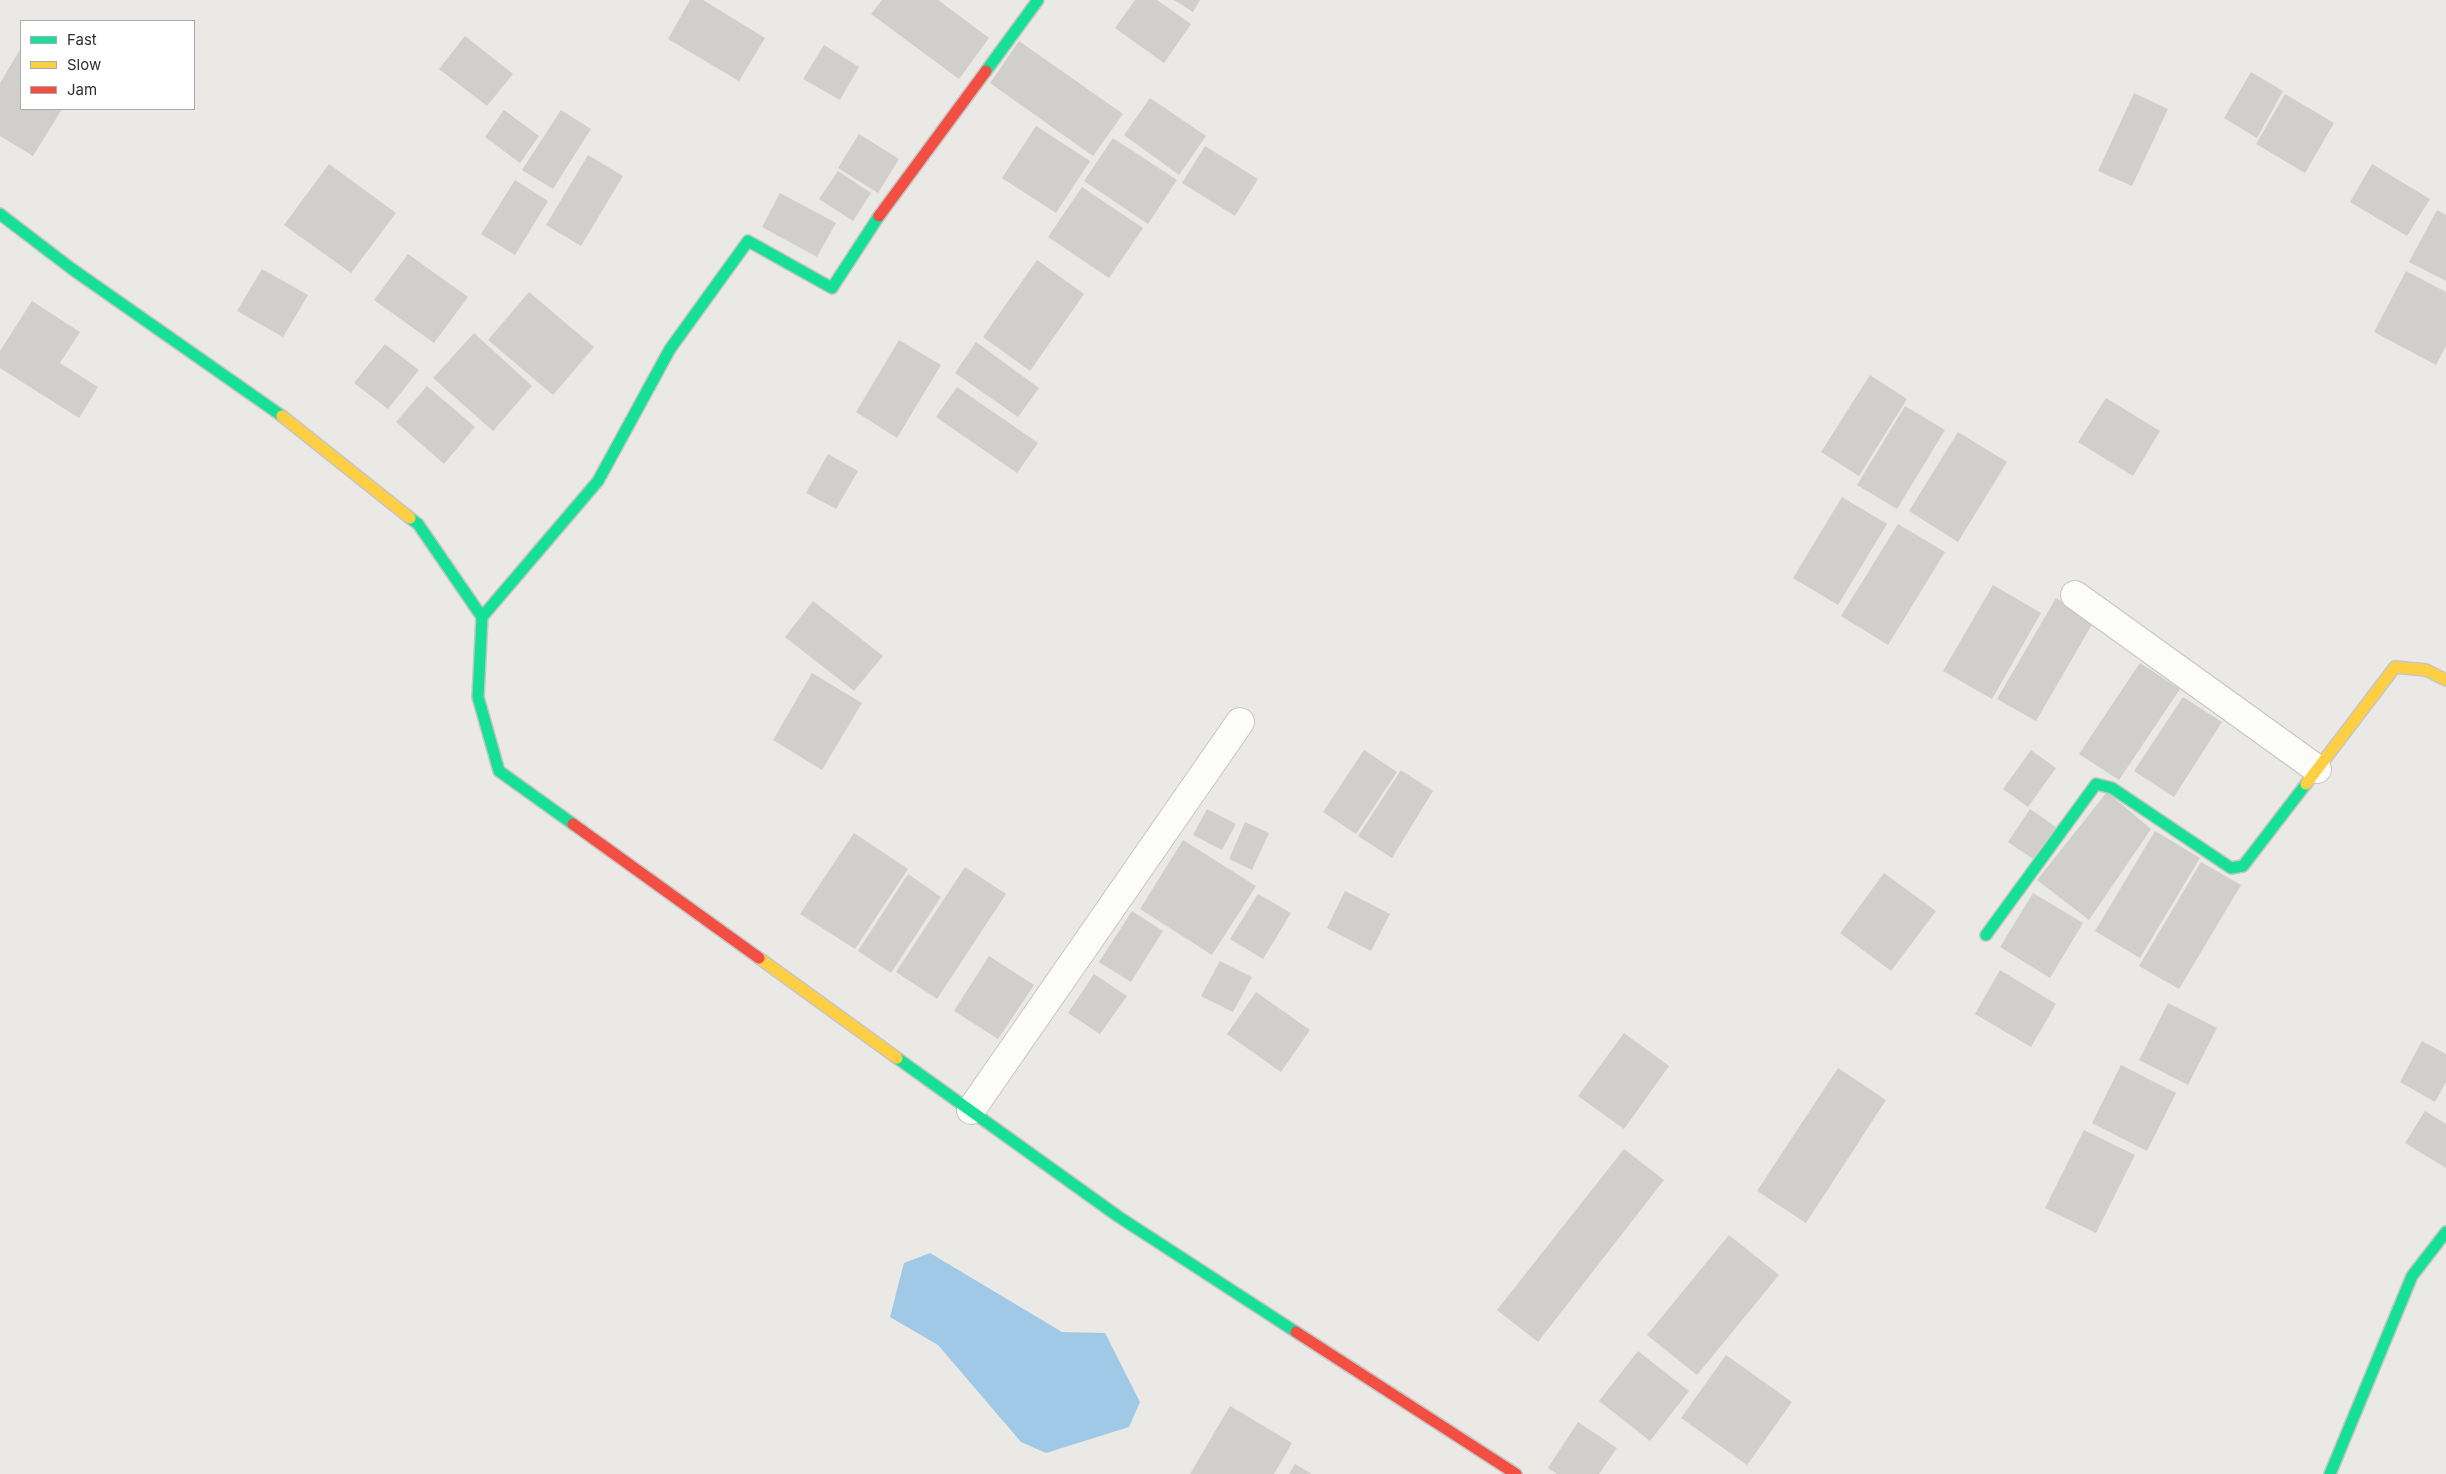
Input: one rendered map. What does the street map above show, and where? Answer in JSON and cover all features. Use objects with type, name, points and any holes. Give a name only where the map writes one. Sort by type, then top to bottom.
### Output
[{"type":"street","points":[[482,617],[598,481],[670,349],[748,241],[832,288],[863,237],[1038,0]]},
{"type":"street","points":[[0,214],[72,269],[281,415],[418,524],[482,617],[478,697],[499,771],[1119,1217],[1516,1474]]},
{"type":"street","points":[[2075,595],[2317,770]]},
{"type":"street","points":[[1986,936],[2096,784],[2112,788],[2230,868],[2243,866],[2395,667],[2426,670],[2446,680]]},
{"type":"street","points":[[971,1110],[1240,722]]},
{"type":"street","points":[[2330,1474],[2412,1276],[2446,1232]]},
{"type":"water","points":[[930,1253],[1062,1332],[1105,1333],[1140,1402],[1129,1427],[1046,1453],[1021,1442],[938,1345],[890,1317],[904,1263]]},
{"type":"building","points":[[690,0],[703,0],[765,38],[739,81],[668,39]]},
{"type":"building","points":[[882,0],[938,0],[989,38],[959,79],[871,14]]},
{"type":"building","points":[[1135,0],[1157,0],[1191,24],[1164,63],[1115,28]]},
{"type":"building","points":[[1174,0],[1200,0],[1193,12]]},
{"type":"building","points":[[465,36],[513,74],[487,106],[439,69]]},
{"type":"building","points":[[1019,41],[1123,114],[1093,156],[990,83]]},
{"type":"building","points":[[824,45],[859,67],[840,100],[803,79]]},
{"type":"building","points":[[20,50],[20,110],[61,110],[33,156],[0,136],[0,83]]},
{"type":"building","points":[[2251,72],[2283,91],[2257,138],[2224,118]]},
{"type":"building","points":[[2134,93],[2168,109],[2132,186],[2098,171]]},
{"type":"building","points":[[2285,94],[2334,123],[2305,173],[2256,144]]},
{"type":"building","points":[[1150,98],[1206,136],[1179,175],[1124,135]]},
{"type":"building","points":[[504,110],[539,136],[520,163],[485,137]]},
{"type":"building","points":[[561,110],[591,129],[553,189],[522,170]]},
{"type":"building","points":[[1036,126],[1090,161],[1056,213],[1002,178]]},
{"type":"building","points":[[859,134],[899,159],[878,193],[838,168]]},
{"type":"building","points":[[1113,138],[1177,180],[1148,224],[1084,181]]},
{"type":"building","points":[[1205,146],[1258,179],[1235,216],[1182,183]]},
{"type":"building","points":[[588,155],[623,176],[581,246],[546,225]]},
{"type":"building","points":[[329,164],[396,213],[351,273],[284,225]]},
{"type":"building","points":[[2372,164],[2430,199],[2407,236],[2350,202]]},
{"type":"building","points":[[838,171],[871,193],[853,221],[819,199]]},
{"type":"building","points":[[515,180],[548,201],[515,255],[481,234]]},
{"type":"building","points":[[1082,187],[1143,228],[1109,278],[1048,237]]},
{"type":"building","points":[[780,193],[836,223],[817,257],[762,227]]},
{"type":"building","points":[[2437,210],[2446,215],[2446,281],[2409,262]]},
{"type":"building","points":[[408,254],[468,297],[434,343],[374,300]]},
{"type":"building","points":[[1037,260],[1084,294],[1030,371],[983,337]]},
{"type":"building","points":[[262,269],[308,295],[283,337],[237,311]]},
{"type":"building","points":[[2406,271],[2446,292],[2446,346],[2436,365],[2374,332]]},
{"type":"building","points":[[529,292],[594,347],[553,395],[488,340]]},
{"type":"building","points":[[32,301],[80,332],[60,363],[98,387],[79,418],[0,368],[0,351]]},
{"type":"building","points":[[474,333],[532,386],[493,431],[433,378]]},
{"type":"building","points":[[899,340],[941,365],[897,438],[856,412]]},
{"type":"building","points":[[976,342],[1039,388],[1018,417],[955,373]]},
{"type":"building","points":[[385,344],[419,370],[388,409],[354,383]]},
{"type":"building","points":[[1870,375],[1907,399],[1859,476],[1821,452]]},
{"type":"building","points":[[427,386],[475,427],[444,464],[396,422]]},
{"type":"building","points":[[957,387],[1038,443],[1017,473],[936,417]]},
{"type":"building","points":[[2106,398],[2160,431],[2133,476],[2078,442]]},
{"type":"building","points":[[1905,406],[1945,430],[1897,509],[1857,485]]},
{"type":"building","points":[[1958,432],[2007,462],[1958,542],[1909,511]]},
{"type":"building","points":[[828,454],[858,471],[836,509],[806,493]]},
{"type":"building","points":[[1842,497],[1887,524],[1838,605],[1793,578]]},
{"type":"building","points":[[1898,524],[1945,552],[1888,645],[1841,616]]},
{"type":"building","points":[[1993,585],[2041,613],[1992,699],[1943,671]]},
{"type":"building","points":[[2056,598],[2094,621],[2036,721],[1997,699]]},
{"type":"building","points":[[813,601],[883,656],[854,691],[785,637]]},
{"type":"building","points":[[2140,663],[2180,689],[2119,780],[2079,754]]},
{"type":"building","points":[[812,673],[862,703],[822,770],[773,740]]},
{"type":"building","points":[[2183,697],[2222,722],[2174,797],[2134,771]]},
{"type":"building","points":[[1364,750],[1397,772],[1356,834],[1323,812]]},
{"type":"building","points":[[2031,750],[2056,768],[2028,807],[2003,789]]},
{"type":"building","points":[[1401,770],[1433,791],[1392,858],[1358,836]]},
{"type":"building","points":[[2107,792],[2151,829],[2089,920],[2037,880]]},
{"type":"building","points":[[1207,809],[1236,824],[1222,850],[1193,835]]},
{"type":"building","points":[[2030,809],[2056,827],[2033,859],[2008,842]]},
{"type":"building","points":[[1245,822],[1269,833],[1252,870],[1229,859]]},
{"type":"building","points":[[2155,831],[2200,858],[2140,958],[2095,931]]},
{"type":"building","points":[[854,833],[908,869],[855,949],[800,914]]},
{"type":"building","points":[[1183,840],[1256,886],[1212,955],[1140,909]]},
{"type":"building","points":[[2201,862],[2241,885],[2179,989],[2139,966]]},
{"type":"building","points":[[965,867],[1006,894],[937,999],[896,972]]},
{"type":"building","points":[[1884,873],[1936,911],[1891,971],[1840,933]]},
{"type":"building","points":[[908,874],[941,897],[891,973],[858,951]]},
{"type":"building","points":[[1345,891],[1390,914],[1371,951],[1327,928]]},
{"type":"building","points":[[2033,893],[2083,923],[2050,978],[2000,947]]},
{"type":"building","points":[[1258,894],[1291,913],[1263,959],[1230,939]]},
{"type":"building","points":[[1132,911],[1163,931],[1131,982],[1099,962]]},
{"type":"building","points":[[989,956],[1034,985],[998,1039],[954,1011]]},
{"type":"building","points":[[1220,961],[1252,977],[1233,1012],[1201,996]]},
{"type":"building","points":[[2000,970],[2056,1004],[2031,1047],[1975,1014]]},
{"type":"building","points":[[1094,974],[1127,996],[1100,1034],[1068,1013]]},
{"type":"building","points":[[1256,992],[1310,1030],[1281,1072],[1227,1034]]},
{"type":"building","points":[[2168,1003],[2217,1028],[2188,1085],[2139,1060]]},
{"type":"building","points":[[1624,1033],[1669,1066],[1624,1129],[1578,1096]]},
{"type":"building","points":[[2422,1041],[2446,1054],[2446,1082],[2435,1102],[2400,1082]]},
{"type":"building","points":[[2121,1065],[2176,1093],[2147,1151],[2092,1123]]},
{"type":"building","points":[[1838,1068],[1886,1100],[1806,1223],[1757,1191]]},
{"type":"building","points":[[2425,1111],[2446,1124],[2446,1168],[2405,1143]]},
{"type":"building","points":[[2084,1130],[2135,1155],[2096,1233],[2045,1208]]},
{"type":"building","points":[[1624,1149],[1664,1180],[1538,1342],[1497,1310]]},
{"type":"building","points":[[1729,1235],[1779,1275],[1697,1375],[1647,1335]]},
{"type":"building","points":[[1638,1351],[1689,1391],[1650,1441],[1599,1401]]},
{"type":"building","points":[[1726,1355],[1792,1402],[1747,1465],[1681,1418]]},
{"type":"building","points":[[1230,1406],[1292,1443],[1274,1474],[1190,1474]]},
{"type":"building","points":[[1578,1422],[1617,1448],[1599,1474],[1557,1474],[1548,1468]]},
{"type":"building","points":[[1295,1464],[1312,1474],[1289,1474]]},
{"type":"traffic: fast","points":[[986,71],[1038,0]]},
{"type":"traffic: fast","points":[[0,214],[72,269],[282,416]]},
{"type":"traffic: fast","points":[[482,617],[598,481],[670,349],[748,241],[832,288],[879,216]]},
{"type":"traffic: fast","points":[[410,518],[418,524],[482,617],[478,697],[499,771],[573,824]]},
{"type":"traffic: fast","points":[[1986,935],[2096,784],[2112,788],[2231,868],[2243,866],[2306,784]]},
{"type":"traffic: fast","points":[[897,1058],[1119,1217],[1296,1332]]},
{"type":"traffic: fast","points":[[2330,1474],[2412,1276],[2446,1232]]},
{"type":"traffic: slow","points":[[282,416],[410,518]]},
{"type":"traffic: slow","points":[[2306,784],[2395,667],[2426,670],[2446,680]]},
{"type":"traffic: slow","points":[[759,958],[897,1058]]},
{"type":"traffic: jam","points":[[879,216],[986,71]]},
{"type":"traffic: jam","points":[[573,824],[759,958]]},
{"type":"traffic: jam","points":[[1296,1332],[1516,1474]]}]
